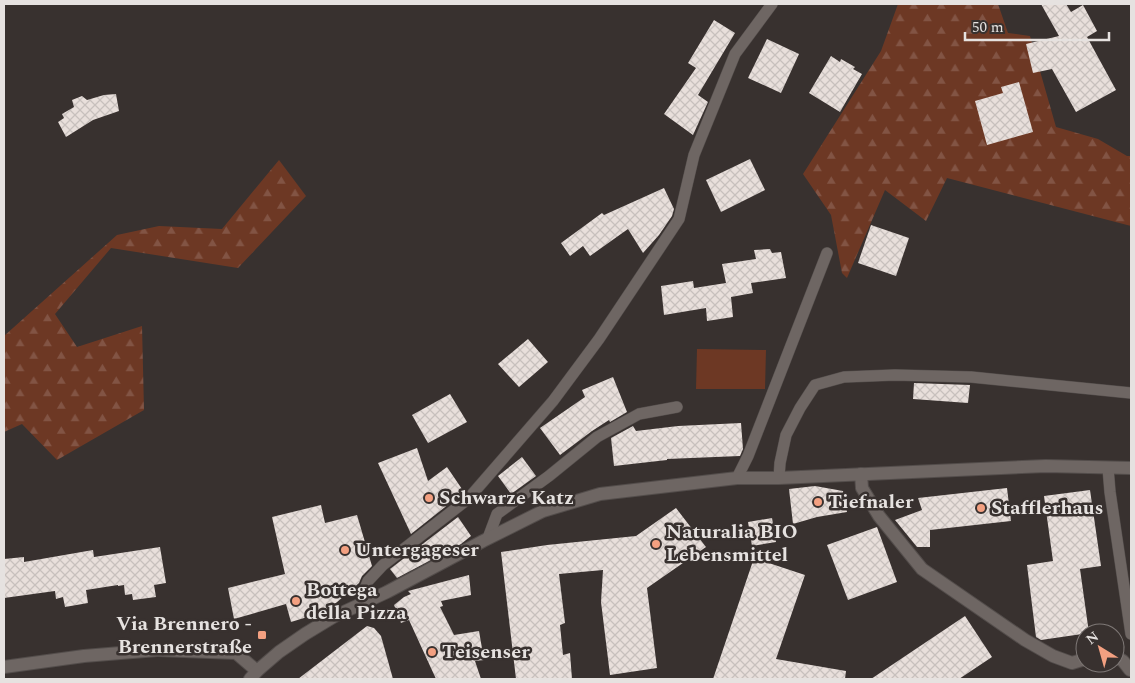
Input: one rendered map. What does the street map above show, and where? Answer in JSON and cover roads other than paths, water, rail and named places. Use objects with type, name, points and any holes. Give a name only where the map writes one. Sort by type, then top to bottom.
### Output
[{"type":"street","points":[[4,667],[84,656],[157,650],[236,653],[253,675],[279,652],[333,617],[387,592],[542,511],[600,494],[737,478],[779,478],[1046,466],[1131,468]]},
{"type":"street","points":[[861,474],[862,488],[879,516],[922,569],[1025,640],[1053,656],[1072,663],[1075,662]]},
{"type":"lane","points":[[367,601],[364,592],[368,581],[383,565],[468,499],[552,401],[599,338],[679,219],[694,155],[735,54],[772,4]]},
{"type":"lane","points":[[737,478],[748,456],[827,253]]},
{"type":"lane","points":[[779,478],[786,435],[800,408],[816,385],[844,377],[895,375],[971,377],[1131,393]]},
{"type":"lane","points":[[488,538],[497,514],[549,476],[596,438],[639,414],[677,407]]},
{"type":"lane","points":[[1108,468],[1131,634]]},
{"type":"place","name":"Schwarze Katz","points":[[429,498]]},
{"type":"place","name":"Tiefnaler","points":[[818,502]]},
{"type":"place","name":"Stafflerhaus","points":[[981,508]]},
{"type":"place","name":"Naturalia BIO Lebensmittel","points":[[656,544]]},
{"type":"place","name":"Untergageser","points":[[345,550]]},
{"type":"place","name":"Bottega della Pizza","points":[[296,601]]},
{"type":"place","name":"Via Brennero - Brennerstraße","points":[[262,635]]},
{"type":"place","name":"Teisenser","points":[[432,652]]}]
